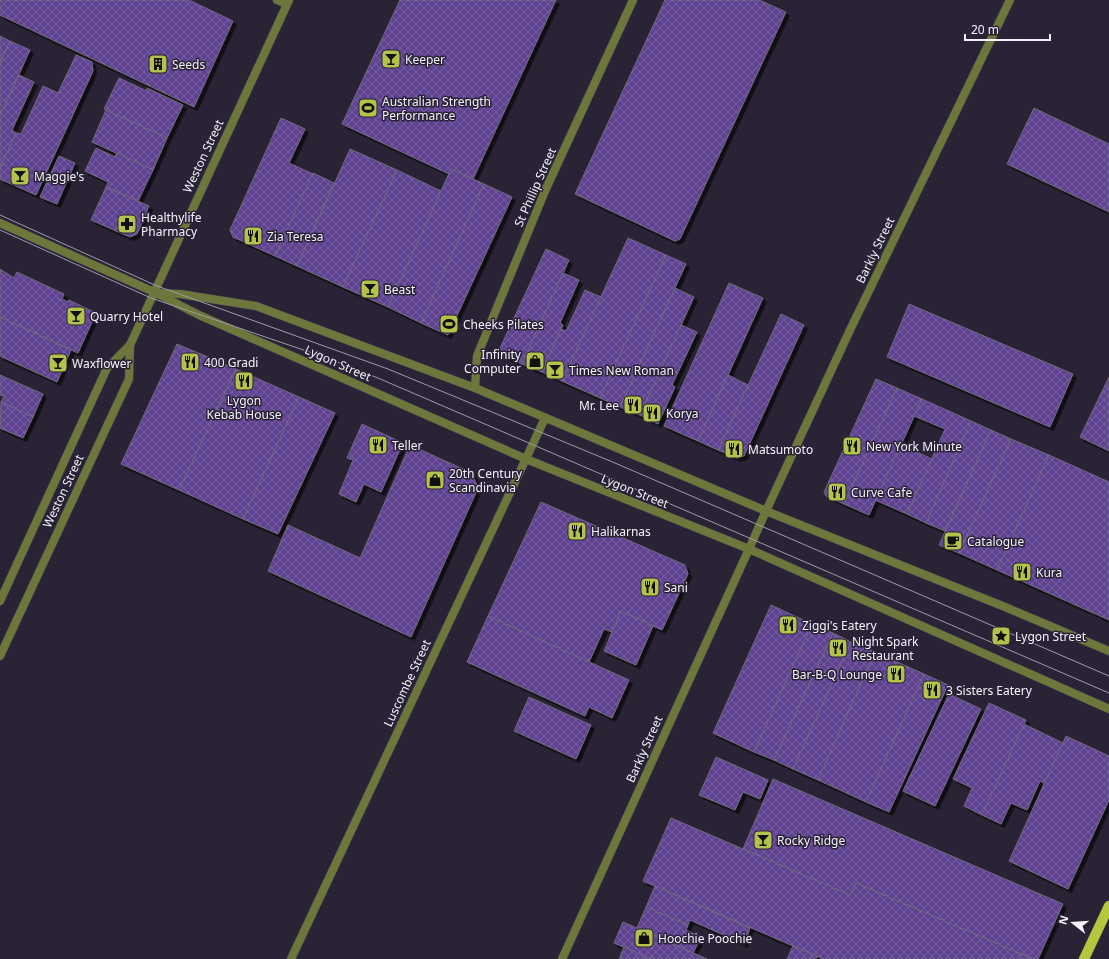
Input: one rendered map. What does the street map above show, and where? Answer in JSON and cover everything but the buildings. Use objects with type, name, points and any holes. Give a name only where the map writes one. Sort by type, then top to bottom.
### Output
[{"type":"main road","points":[[1084,959],[1109,906]]},
{"type":"street","points":[[277,0],[288,2]]},
{"type":"street","name":"St Phillip Street","points":[[475,388],[477,356],[545,191],[633,0]]},
{"type":"street","name":"Barkly Street","points":[[562,959],[850,330],[1010,0]]},
{"type":"street","name":"Weston Street","points":[[0,601],[107,368],[130,345],[288,2]]},
{"type":"street","name":"Lygon Street","points":[[0,223],[154,292],[199,315],[526,460],[749,549],[1109,709]]},
{"type":"street","name":"Lygon Street","points":[[154,292],[180,294],[256,306],[475,388],[766,511],[1005,607],[1109,651]]},
{"type":"street","name":"Weston Street","points":[[0,656],[3,643],[129,379],[130,345]]},
{"type":"street","name":"Luscombe Street","points":[[291,959],[545,418]]},
{"type":"tram line","points":[[0,215],[157,286],[388,369],[615,463],[1109,676]]},
{"type":"tram line","points":[[0,230],[151,298],[327,358],[378,378],[1109,693]]},
{"type":"place","name":"Keeper","points":[[391,59]]},
{"type":"place","name":"Seeds","points":[[158,64]]},
{"type":"place","name":"Australian Strength Performance","points":[[368,108]]},
{"type":"place","name":"Maggie's","points":[[20,176]]},
{"type":"place","name":"Healthylife Pharmacy","points":[[127,224]]},
{"type":"place","name":"Zia Teresa","points":[[253,236]]},
{"type":"place","name":"Beast","points":[[370,289]]},
{"type":"place","name":"Quarry Hotel","points":[[76,316]]},
{"type":"place","name":"Cheeks Pilates","points":[[449,324]]},
{"type":"place","name":"Infinity Computer","points":[[535,361]]},
{"type":"place","name":"400 Gradi","points":[[190,362]]},
{"type":"place","name":"Waxflower","points":[[58,363]]},
{"type":"place","name":"Times New Roman","points":[[555,370]]},
{"type":"place","name":"Lygon Kebab House","points":[[244,381]]},
{"type":"place","name":"Mr. Lee","points":[[633,405]]},
{"type":"place","name":"Korya","points":[[652,413]]},
{"type":"place","name":"Teller","points":[[378,445]]},
{"type":"place","name":"New York Minute","points":[[852,446]]},
{"type":"place","name":"Matsumoto","points":[[734,449]]},
{"type":"place","name":"20th Century Scandinavia","points":[[435,480]]},
{"type":"place","name":"Curve Cafe","points":[[837,492]]},
{"type":"place","name":"Halikarnas","points":[[577,531]]},
{"type":"place","name":"Catalogue","points":[[953,541]]},
{"type":"place","name":"Kura","points":[[1022,572]]},
{"type":"place","name":"Sani","points":[[650,587]]},
{"type":"place","name":"Ziggi's Eatery","points":[[788,625]]},
{"type":"place","name":"Lygon Street","points":[[1001,636]]},
{"type":"place","name":"Night Spark Restaurant","points":[[838,648]]},
{"type":"place","name":"Bar-B-Q Lounge","points":[[896,674]]},
{"type":"place","name":"3 Sisters Eatery","points":[[932,690]]},
{"type":"place","name":"Rocky Ridge","points":[[763,840]]},
{"type":"place","name":"Hoochie Poochie","points":[[644,938]]}]
